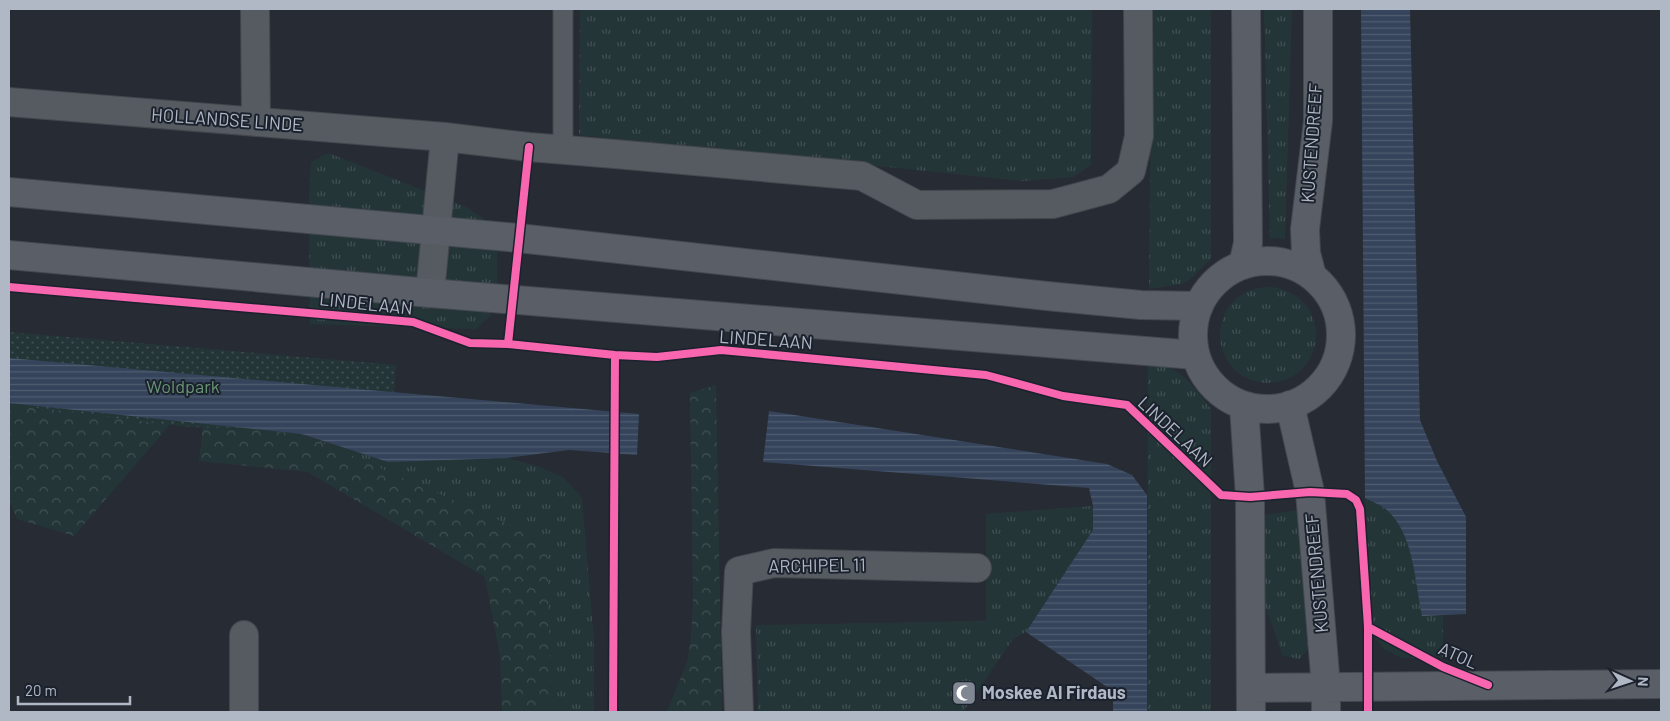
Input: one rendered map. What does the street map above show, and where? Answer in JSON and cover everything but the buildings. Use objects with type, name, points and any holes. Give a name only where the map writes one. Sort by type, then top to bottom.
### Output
[{"type":"main road","points":[[1243,265],[1248,243],[1246,9]]},
{"type":"main road","name":"KUSTENDREEF","points":[[1312,276],[1306,253],[1305,229],[1318,121],[1318,9]]},
{"type":"main road","points":[[9,192],[436,230],[1047,296],[1141,305],[1199,306]]},
{"type":"main road","name":"LINDELAAN","points":[[9,255],[430,293],[1195,355]]},
{"type":"main road","points":[[1273,261],[1290,265],[1312,276],[1329,296],[1337,312],[1340,324],[1337,359],[1326,379],[1316,391],[1302,400],[1273,409],[1258,409],[1244,406],[1226,397],[1213,386],[1202,372],[1195,355],[1193,340],[1194,322],[1199,306],[1212,286],[1228,272],[1243,265],[1258,262],[1273,261]]},
{"type":"main road","name":"KUSTENDREEF","points":[[1290,405],[1310,492],[1326,699]]},
{"type":"main road","points":[[1244,406],[1250,497],[1251,700]]},
{"type":"main road","name":"ATOL","points":[[1251,700],[1326,699],[1661,684]]},
{"type":"street","points":[[255,9],[256,122]]},
{"type":"street","name":"HOLLANDSE LINDE","points":[[9,102],[445,137],[563,150],[862,176],[917,205],[1053,204],[1109,189],[1130,171],[1139,136],[1138,9]]},
{"type":"street","name":"LINDELAAN","points":[[430,293],[445,137]]},
{"type":"street","name":"ARCHIPEL 11","points":[[739,712],[736,632],[739,571],[774,563],[977,568]]},
{"type":"street","points":[[244,635],[244,712]]},
{"type":"lane","points":[[563,150],[564,9]]},
{"type":"green space","points":[[580,9],[1092,9],[1091,165],[1073,177],[1023,181],[579,135]]},
{"type":"green space","points":[[1152,9],[1211,9],[1211,259],[1189,280],[1181,284],[1149,289]]},
{"type":"green space","points":[[1264,9],[1292,9],[1285,239],[1270,238]]},
{"type":"green space","points":[[326,154],[331,154],[466,207],[490,223],[497,243],[497,291],[490,316],[476,329],[310,324],[309,201],[311,162]]},
{"type":"green space","points":[[1268,287],[1286,291],[1302,301],[1312,317],[1316,335],[1312,353],[1302,369],[1286,379],[1268,383],[1250,379],[1234,369],[1224,353],[1220,335],[1224,317],[1234,301],[1250,291]]},
{"type":"green space","name":"Woldpark","points":[[9,332],[396,365],[392,431],[186,427],[9,404]]},
{"type":"green space","points":[[1148,360],[1170,367],[1178,372],[1191,384],[1211,409],[1211,712],[1147,712]]},
{"type":"green space","points":[[716,385],[722,712],[667,712],[687,662],[691,637],[693,601],[690,393]]},
{"type":"green space","points":[[9,403],[173,421],[74,536],[17,519],[9,500]]},
{"type":"green space","points":[[203,424],[302,434],[547,541],[551,712],[502,712],[500,656],[485,577],[308,472],[199,461]]},
{"type":"green space","points":[[302,434],[388,462],[507,458],[537,466],[563,477],[582,498],[594,641],[594,712],[551,712],[546,541]]},
{"type":"green space","points":[[1365,498],[1388,511],[1397,521],[1403,533],[1412,560],[1422,615],[1443,616],[1443,657],[1402,658],[1385,650],[1373,635]]},
{"type":"green space","points":[[1093,506],[1093,530],[1026,632],[1013,639],[963,712],[758,712],[756,625],[986,621],[986,514]]},
{"type":"green space","points":[[1299,510],[1312,643],[1300,659],[1283,656],[1264,603],[1264,515]]},
{"type":"water","points":[[1361,9],[1410,9],[1420,420],[1437,461],[1466,517],[1466,614],[1422,616],[1412,560],[1403,533],[1397,521],[1388,511],[1365,498]]},
{"type":"water","points":[[9,358],[639,414],[637,455],[569,450],[507,458],[388,462],[302,434],[9,403]]},
{"type":"water","points":[[769,411],[1107,464],[1132,475],[1147,495],[1147,712],[1113,712],[1113,691],[1026,632],[1093,530],[1093,506],[1089,488],[763,462]]},
{"type":"cycle path","points":[[508,344],[529,147]]},
{"type":"cycle path","points":[[9,287],[413,322],[470,343],[508,344],[615,355],[657,357],[721,350],[986,375],[1063,396],[1127,405],[1221,495],[1250,497],[1310,492],[1347,494],[1356,500],[1360,509],[1368,627],[1368,712]]},
{"type":"cycle path","points":[[613,712],[615,355]]},
{"type":"cycle path","points":[[1368,627],[1443,667],[1488,685]]},
{"type":"place","name":"Moskee Al Firdaus","points":[[964,693]]}]
